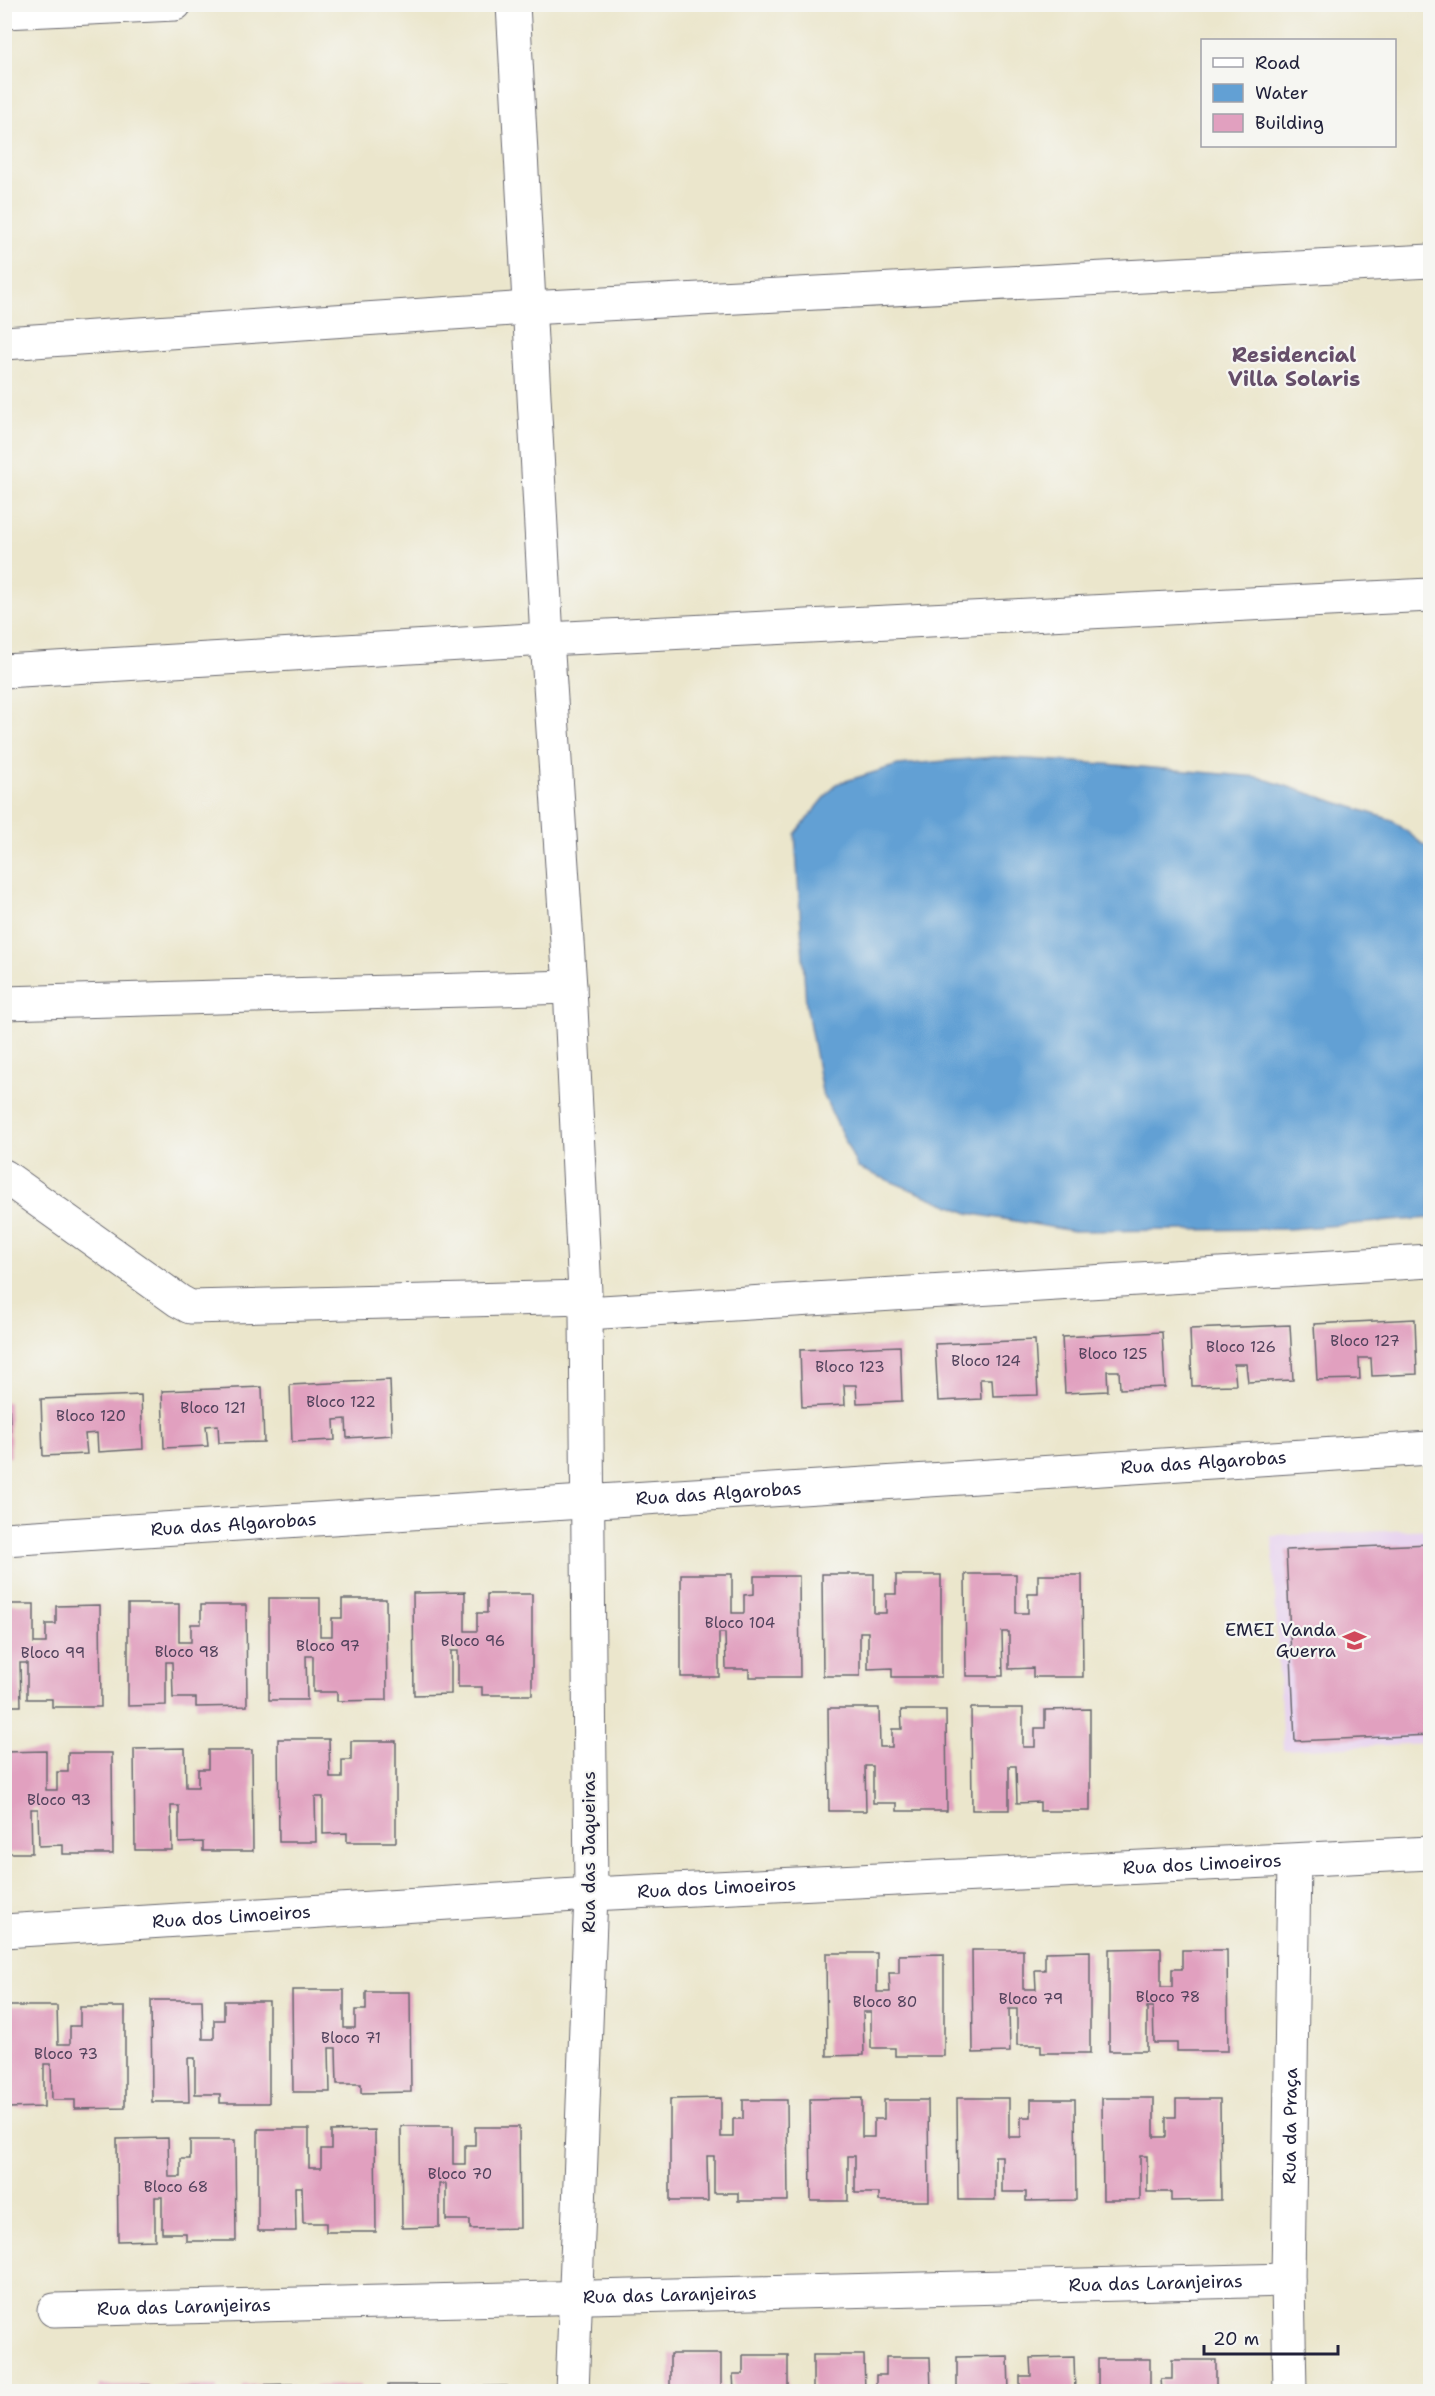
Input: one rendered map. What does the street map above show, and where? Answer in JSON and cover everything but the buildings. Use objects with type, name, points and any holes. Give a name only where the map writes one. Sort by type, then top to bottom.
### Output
[{"type":"street","points":[[4,12],[175,4]]},
{"type":"street","name":"Rua das Jaqueiras","points":[[513,4],[547,639],[570,987],[585,1305],[591,1894],[572,2391]]},
{"type":"street","points":[[4,343],[528,308],[1431,261]]},
{"type":"street","points":[[4,671],[547,639],[1431,595]]},
{"type":"street","points":[[4,1002],[570,987]]},
{"type":"street","points":[[4,1176],[190,1307],[585,1305],[1431,1261]]},
{"type":"street","name":"Rua das Algarobas","points":[[4,1539],[1431,1448]]},
{"type":"street","name":"Rua dos Limoeiros","points":[[4,1931],[591,1894],[1431,1853]]},
{"type":"street","name":"Rua da Praça","points":[[1290,2391],[1288,2280],[1294,1861]]},
{"type":"street","name":"Rua das Laranjeiras","points":[[54,2310],[1288,2280]]},
{"type":"shaded area","name":"EMEI Vanda Guerra","points":[[1430,1529],[1430,1743],[1283,1750],[1272,1536]]},
{"type":"water","points":[[994,757],[1258,777],[1392,820],[1430,850],[1430,1218],[1289,1229],[1073,1231],[968,1213],[858,1168],[822,1092],[806,1004],[795,834],[836,784],[898,765]]},
{"type":"place","name":"EMEI Vanda Guerra","points":[[1354,1640]]},
{"type":"district","name":"Residencial Villa Solaris","points":[[1294,367]]}]
